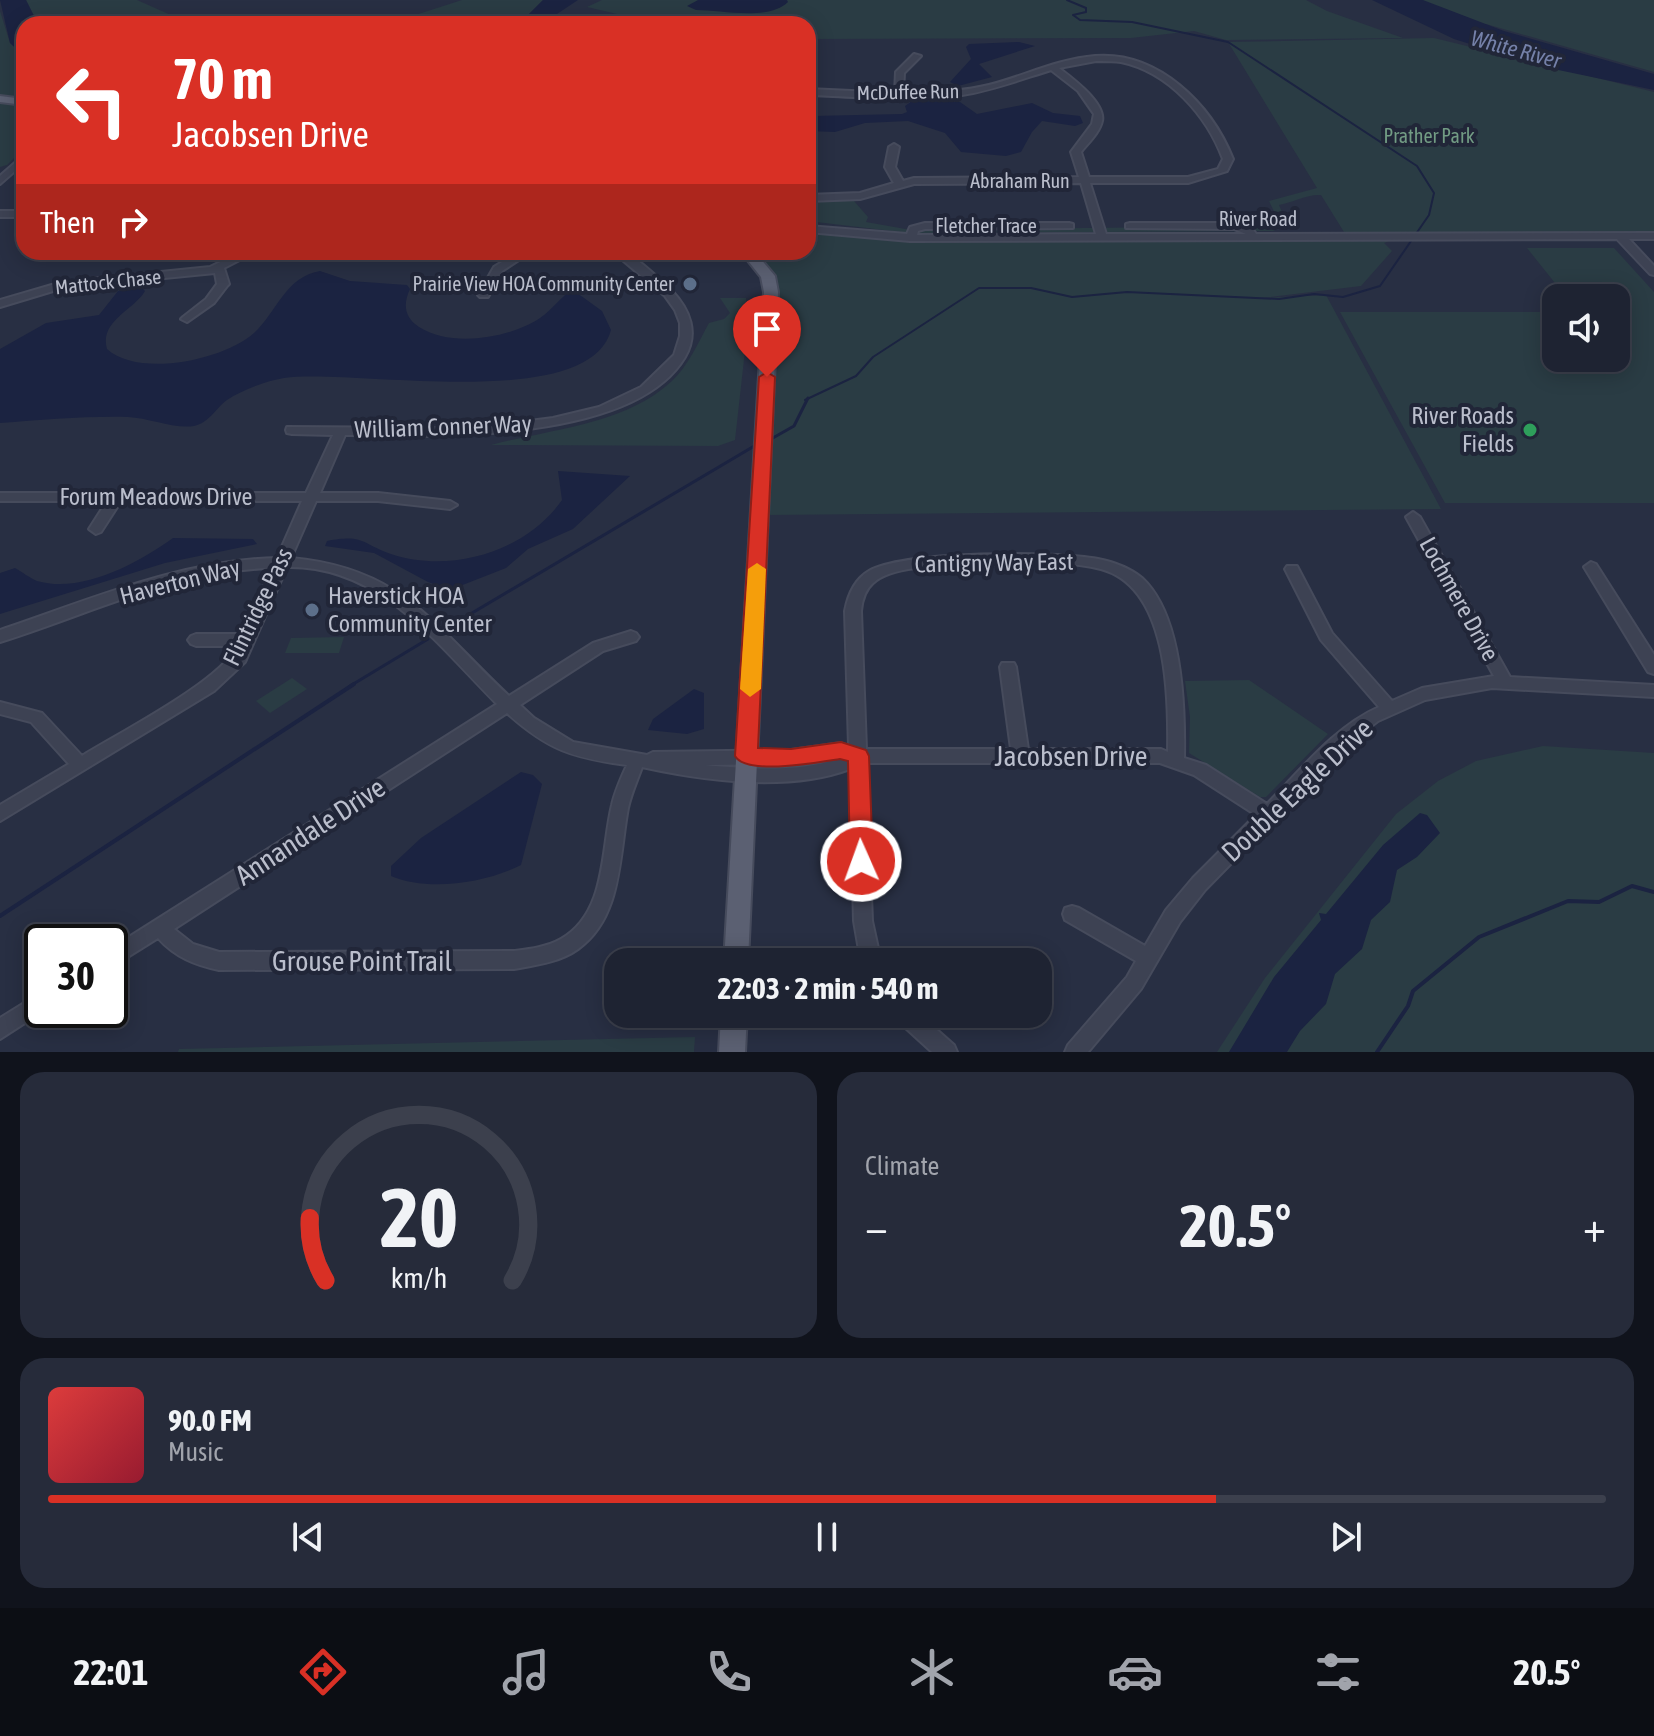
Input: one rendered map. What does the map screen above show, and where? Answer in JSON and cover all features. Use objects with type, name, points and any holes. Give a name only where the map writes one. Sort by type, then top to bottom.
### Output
[{"type":"main road","points":[[742,260],[759,276],[770,300]]},
{"type":"main road","points":[[737,948],[770,300],[768,276],[755,260]]},
{"type":"main road","points":[[732,1052],[733,1028]]},
{"type":"street","points":[[899,94],[900,72],[917,56]]},
{"type":"street","name":"McDuffee Run","points":[[816,89],[899,94],[966,92],[1052,67],[1100,57],[1149,66],[1201,109],[1228,162]]},
{"type":"street","points":[[1052,67],[1081,89],[1099,117],[1076,149],[1102,238]]},
{"type":"street","points":[[894,147],[889,162],[899,183]]},
{"type":"street","name":"Abraham Run","points":[[816,198],[860,196],[899,183],[1198,179],[1222,171],[1228,162]]},
{"type":"street","points":[[0,181],[16,166]]},
{"type":"street","name":"Fletcher Trace","points":[[910,238],[914,229],[925,226],[1069,226]]},
{"type":"street","points":[[1130,226],[1234,226],[1248,230],[1253,237]]},
{"type":"street","name":"River Road","points":[[816,228],[910,238],[1654,236]]},
{"type":"street","points":[[1620,236],[1654,272]]},
{"type":"street","points":[[187,319],[219,292],[223,284],[219,268],[234,260]]},
{"type":"street","points":[[484,295],[498,269],[513,260]]},
{"type":"street","name":"William Conner Way","points":[[292,430],[528,426],[594,412],[647,389],[680,356],[686,337],[686,323],[671,297],[627,260]]},
{"type":"street","name":"Mattock Chase","points":[[0,304],[62,285],[219,268]]},
{"type":"street","name":"Flintridge Pass","points":[[0,814],[220,679],[235,664],[341,430]]},
{"type":"street","name":"Forum Meadows Drive","points":[[0,497],[386,497],[450,505]]},
{"type":"street","points":[[96,529],[117,497]]},
{"type":"street","name":"Lochmere Drive","points":[[1413,517],[1505,682]]},
{"type":"street","name":"Cantigny Way East","points":[[858,756],[853,611],[861,586],[884,569],[920,562],[1093,562],[1130,577],[1154,604],[1171,672],[1177,714],[1176,760]]},
{"type":"street","name":"Haverton Way","points":[[0,636],[205,571],[281,563],[334,568],[384,588],[406,604],[510,703],[563,745],[597,756],[637,760],[695,772],[746,765]]},
{"type":"street","points":[[1591,567],[1654,668]]},
{"type":"street","points":[[1292,569],[1326,636],[1388,707]]},
{"type":"street","name":"Annandale Drive","points":[[128,948],[598,647],[631,637]]},
{"type":"street","points":[[196,640],[247,640]]},
{"type":"street","points":[[1008,667],[1020,755]]},
{"type":"street","name":"Double Eagle Drive","points":[[1075,1052],[1134,983],[1182,904],[1341,740],[1388,707],[1441,689],[1505,682],[1654,691]]},
{"type":"street","points":[[0,708],[36,717],[80,765]]},
{"type":"street","name":"Jacobsen Drive","points":[[746,765],[841,766],[858,756],[1143,755],[1176,760],[1200,770],[1268,814]]},
{"type":"street","points":[[858,756],[863,921],[868,948]]},
{"type":"street","name":"Grouse Point Trail","points":[[161,927],[172,942],[187,952],[205,959],[229,961],[514,960],[544,955],[572,941],[596,918],[604,903],[620,805],[637,760]]},
{"type":"street","points":[[1072,914],[1149,958]]},
{"type":"street","points":[[0,1030],[24,1013]]},
{"type":"street","points":[[920,1028],[947,1052]]},
{"type":"green space","points":[[26,0],[137,0],[173,16],[34,16]]},
{"type":"green space","points":[[462,0],[543,0],[527,16],[412,16]]},
{"type":"green space","points":[[602,0],[1306,0],[1327,11],[1403,38],[1226,40],[1194,31],[1131,38],[816,39],[816,16],[626,16],[587,7]]},
{"type":"green space","points":[[1413,0],[1654,0],[1654,72],[1486,24],[1479,27]]},
{"type":"green space","points":[[0,11],[10,43],[16,49],[16,96],[0,95]]},
{"type":"green space","name":"Prather Park","points":[[1434,38],[1654,92],[1654,233],[1344,232],[1321,195],[1279,205],[1287,224],[1273,231],[909,233],[816,222],[816,201],[854,201],[868,217],[866,222],[911,230],[1268,226],[1279,222],[1269,201],[1317,188],[1228,42]]},
{"type":"green space","points":[[0,102],[16,104],[16,156],[0,167]]},
{"type":"green space","points":[[816,232],[906,240],[1389,241],[1384,243],[1392,251],[1361,286],[1261,298],[1326,295],[1441,509],[766,515],[774,295],[756,260],[816,260]]},
{"type":"green space","name":"River Roads Fields","points":[[1527,248],[1614,248],[1654,292],[1654,503],[1445,503],[1340,312],[1542,312],[1542,372],[1630,372],[1630,284],[1556,284]]},
{"type":"green space","points":[[720,298],[746,298],[748,324],[735,440],[718,446],[491,445],[586,424],[653,396],[683,368],[709,323],[724,319],[730,313]]},
{"type":"green space","points":[[344,637],[339,653],[285,653],[291,638]]},
{"type":"green space","points":[[292,678],[307,689],[270,713],[256,701]]},
{"type":"green space","points":[[1249,680],[1328,734],[1266,797],[1260,797],[1189,753],[1190,717],[1185,681]]},
{"type":"green space","points":[[1543,746],[1654,753],[1654,1052],[1217,1052],[1265,978],[1396,814],[1438,781],[1476,761]]},
{"type":"green space","points":[[695,1037],[694,1052],[178,1052],[179,1049]]},
{"type":"water","points":[[0,0],[26,0],[34,16],[16,16],[16,49],[10,43]]},
{"type":"water","points":[[543,0],[578,0],[554,16],[527,16]]},
{"type":"water","points":[[698,0],[788,2],[780,8],[757,13],[696,10],[687,6]]},
{"type":"water","name":"White River","points":[[1372,0],[1423,0],[1504,31],[1654,74],[1654,90],[1544,67],[1454,39]]},
{"type":"water","points":[[1019,42],[1035,46],[979,64],[992,77],[958,86],[950,82],[971,59],[966,47],[969,44]]},
{"type":"water","points":[[912,101],[960,102],[977,114],[1032,103],[1053,113],[1080,116],[1083,123],[1075,126],[1042,121],[1021,152],[1006,156],[961,152],[945,133],[908,121],[865,123],[835,132],[816,131],[816,116],[902,114],[907,112],[905,106]]},
{"type":"water","points":[[320,271],[350,281],[407,285],[410,289],[406,310],[410,319],[419,327],[448,337],[481,338],[513,331],[540,318],[573,290],[602,311],[611,330],[593,356],[560,372],[516,379],[465,382],[284,378],[254,386],[233,396],[204,422],[194,426],[128,417],[0,423],[0,349],[46,323],[99,315],[118,291],[142,288],[145,291],[140,298],[108,331],[107,349],[121,358],[139,363],[160,364],[203,358],[240,343],[254,333],[298,280]]},
{"type":"water","points":[[558,471],[630,476],[573,529],[528,549],[506,568],[460,586],[445,588],[428,582],[374,553],[325,546],[327,541],[355,539],[414,560],[462,559],[485,554],[508,545],[547,518],[562,500]]},
{"type":"water","points":[[173,538],[253,539],[257,544],[165,563],[0,614],[0,573],[15,568],[37,581],[54,584],[91,580],[126,566]]},
{"type":"water","points":[[694,689],[704,693],[704,729],[687,734],[648,730],[653,719]]},
{"type":"water","points":[[521,772],[533,775],[542,784],[521,865],[491,877],[457,883],[422,884],[391,876],[391,866],[421,838]]},
{"type":"water","points":[[1420,813],[1427,815],[1440,833],[1417,857],[1397,870],[1390,902],[1371,920],[1362,949],[1335,974],[1326,1004],[1300,1031],[1287,1052],[1229,1052],[1274,977],[1321,920],[1319,913],[1326,914],[1383,845]]},
{"type":"waterway","points":[[808,399],[856,376],[873,357],[979,288],[1031,288],[1072,297],[1127,292],[1279,299],[1314,294],[1343,297],[1380,286],[1429,215],[1434,193],[1417,166],[1228,42],[1132,22],[1080,20],[1073,15],[1086,12],[1086,8],[1067,0]]},
{"type":"waterway","points":[[771,439],[794,426],[808,399]]},
{"type":"waterway","points":[[445,629],[756,445]]},
{"type":"waterway","points":[[350,686],[428,639]]},
{"type":"waterway","points":[[0,916],[354,684]]},
{"type":"waterway","points":[[1377,1052],[1408,1006],[1413,991],[1479,937],[1568,901],[1599,902],[1632,886],[1654,892]]},
{"type":"slow traffic","points":[[750,689],[757,569]]},
{"type":"place","name":"Prairie View HOA Community Center","points":[[690,284]]},
{"type":"place","name":"River Roads Fields","points":[[1530,430]]},
{"type":"place","name":"Haverstick HOA Community Center","points":[[312,610]]},
{"type":"route","points":[[767,377],[746,756],[791,757],[841,750],[858,756],[861,861]]}]
